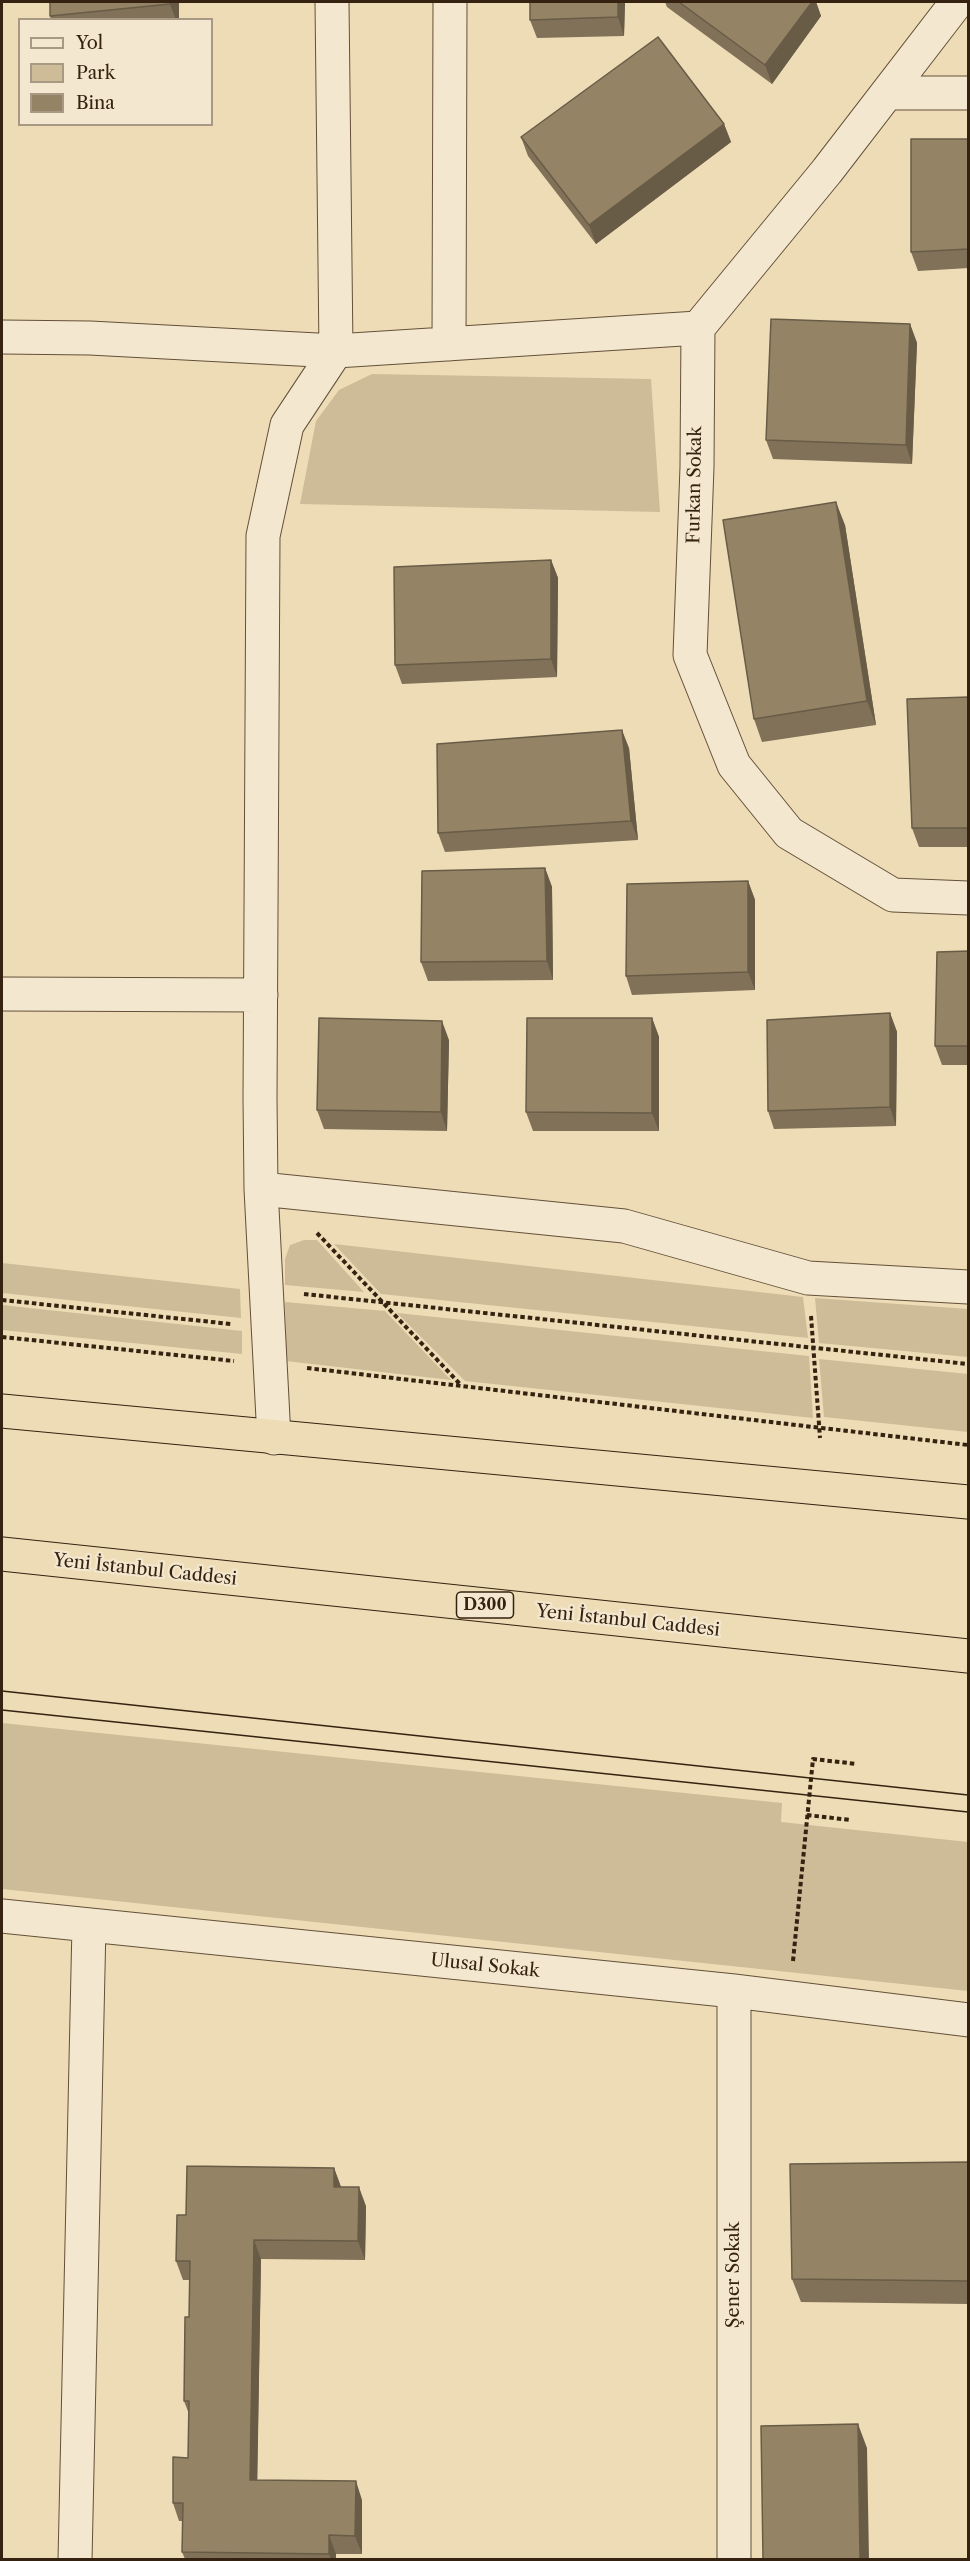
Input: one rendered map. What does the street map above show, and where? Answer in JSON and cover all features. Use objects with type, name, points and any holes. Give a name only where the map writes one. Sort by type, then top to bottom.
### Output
[{"type":"highway","points":[[2,1412],[969,1502]]},
{"type":"highway","name":"Yeni İstanbul Caddesi","points":[[2,1554],[969,1656]]},
{"type":"street","points":[[274,1438],[261,995],[262,536],[287,426],[336,351],[332,2]]},
{"type":"street","points":[[449,344],[450,2]]},
{"type":"street","points":[[2,337],[90,338],[336,351],[698,328],[827,171],[957,2]]},
{"type":"street","points":[[887,93],[969,93]]},
{"type":"street","name":"Furkan Sokak","points":[[698,328],[697,467],[690,655],[734,765],[789,833],[893,895],[969,898]]},
{"type":"street","points":[[2,994],[261,995]]},
{"type":"street","points":[[267,1189],[624,1226],[808,1278],[969,1287]]},
{"type":"street","name":"Ulusal Sokak","points":[[2,1916],[734,1991],[969,2020]]},
{"type":"street","points":[[75,2559],[89,1925]]},
{"type":"street","name":"Şener Sokak","points":[[734,1991],[734,2559]]},
{"type":"path","points":[[267,1189],[461,1385]]},
{"type":"path","points":[[808,1278],[820,1438]]},
{"type":"path","points":[[292,1293],[814,1350],[969,1364]]},
{"type":"path","points":[[2,1300],[241,1325]]},
{"type":"path","points":[[2,1337],[230,1360]]},
{"type":"path","points":[[300,1368],[969,1445]]},
{"type":"path","points":[[790,1998],[813,1759],[857,1764]]},
{"type":"path","points":[[807,1815],[850,1820]]},
{"type":"green space","points":[[372,374],[651,379],[660,512],[300,504],[316,421],[339,390]]},
{"type":"green space","points":[[304,1240],[317,1240],[364,1292],[285,1285],[285,1259],[290,1245]]},
{"type":"green space","points":[[334,1244],[803,1297],[808,1338],[381,1294]]},
{"type":"green space","points":[[2,1263],[240,1289],[241,1318],[2,1293]]},
{"type":"green space","points":[[815,1298],[968,1309],[968,1357],[819,1343]]},
{"type":"green space","points":[[285,1302],[385,1311],[451,1380],[286,1361]]},
{"type":"green space","points":[[2,1305],[242,1331],[242,1354],[2,1330]]},
{"type":"green space","points":[[397,1313],[809,1356],[813,1418],[465,1381]]},
{"type":"green space","points":[[819,1359],[968,1374],[968,1432],[824,1417]]},
{"type":"green space","points":[[2,1723],[782,1803],[781,1822],[968,1842],[968,1991],[2,1889]]},
{"type":"building","points":[[50,2],[170,2],[170,4],[50,16]]},
{"type":"building","points":[[530,2],[618,2],[618,17],[530,20]]},
{"type":"building","points":[[679,2],[812,2],[765,65]]},
{"type":"building","points":[[658,37],[724,124],[589,225],[521,137]]},
{"type":"building","points":[[911,139],[969,139],[969,249],[911,252]]},
{"type":"building","points":[[771,319],[910,324],[906,445],[766,440]]},
{"type":"building","points":[[836,502],[867,701],[754,719],[723,520]]},
{"type":"building","points":[[551,560],[551,659],[395,665],[394,567]]},
{"type":"building","points":[[969,697],[969,828],[912,828],[907,699]]},
{"type":"building","points":[[622,730],[631,821],[438,833],[437,744]]},
{"type":"building","points":[[545,868],[547,961],[421,962],[422,871]]},
{"type":"building","points":[[748,881],[748,972],[626,976],[627,884]]},
{"type":"building","points":[[969,951],[969,1046],[935,1046],[937,952]]},
{"type":"building","points":[[890,1013],[890,1107],[768,1111],[767,1020]]},
{"type":"building","points":[[319,1018],[442,1021],[441,1112],[317,1110]]},
{"type":"building","points":[[527,1018],[652,1018],[652,1113],[526,1112]]},
{"type":"building","points":[[969,2162],[969,2281],[792,2279],[790,2164]]},
{"type":"building","points":[[187,2166],[334,2168],[334,2187],[359,2187],[358,2241],[254,2240],[250,2480],[356,2481],[355,2536],[329,2535],[329,2554],[182,2552],[183,2503],[173,2503],[173,2457],[188,2458],[189,2401],[184,2401],[185,2317],[189,2317],[190,2261],[176,2261],[177,2215],[186,2215]]},
{"type":"building","points":[[858,2424],[860,2559],[763,2559],[761,2426]]},
{"type":"tram line","points":[[2,1691],[968,1795]]},
{"type":"tram line","points":[[2,1710],[968,1812]]}]
